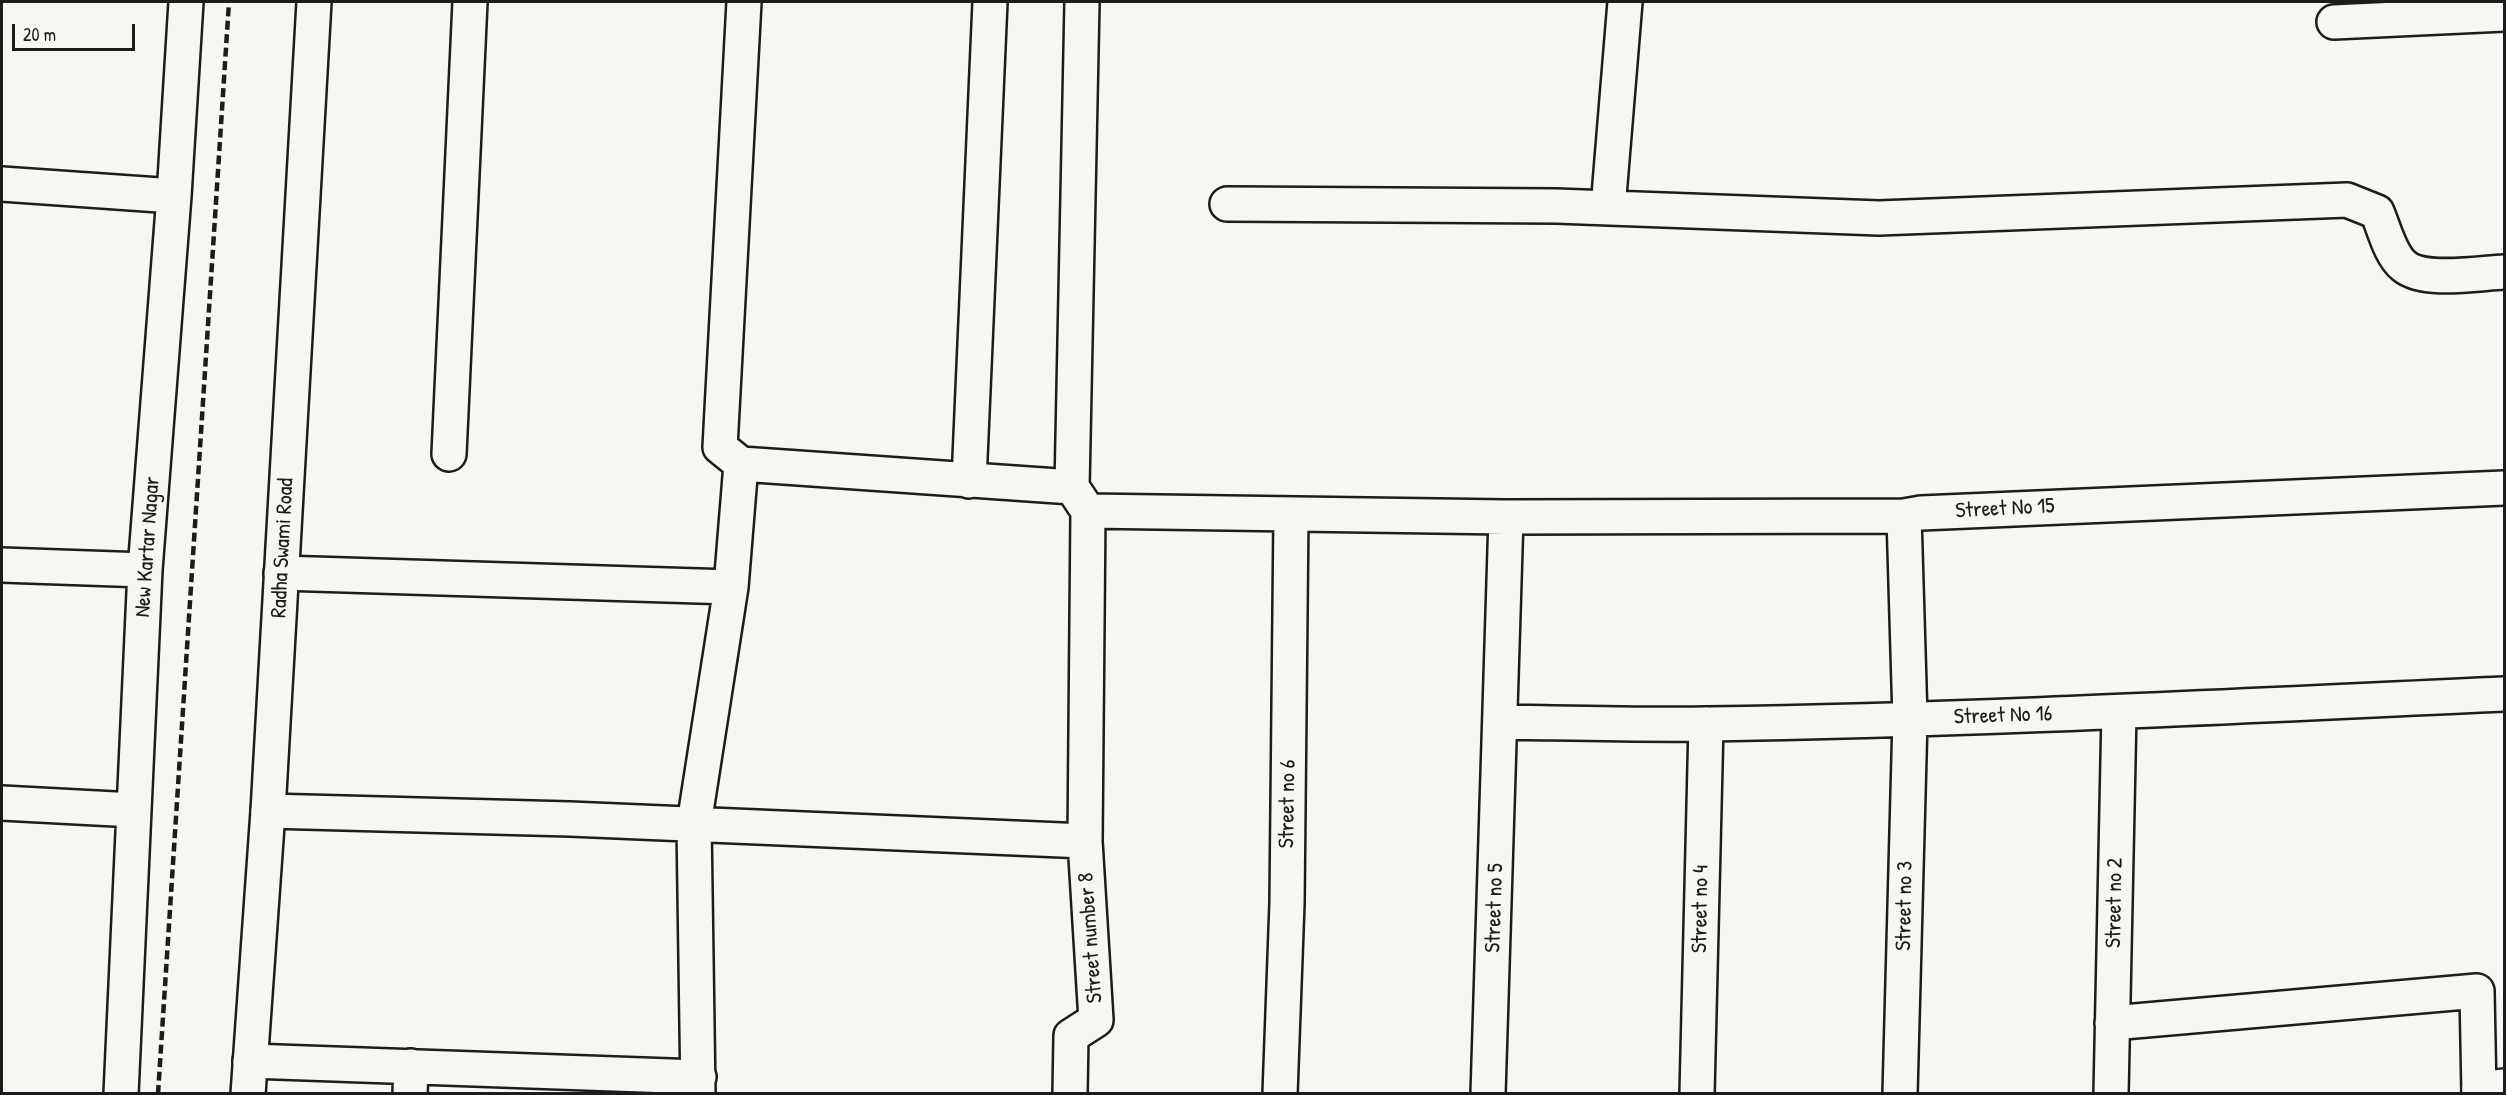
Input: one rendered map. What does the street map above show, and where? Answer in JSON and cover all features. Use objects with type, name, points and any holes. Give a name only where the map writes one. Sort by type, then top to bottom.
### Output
[{"type":"street","name":"New Kartar Nagar","points":[[121,1094],[145,570],[174,196],[186,2]]},
{"type":"street","name":"Radha Swami Road","points":[[248,1094],[268,811],[315,2]]},
{"type":"street","points":[[450,454],[470,2]]},
{"type":"street","points":[[250,1061],[410,1080],[699,1085],[694,824],[731,587],[741,464],[720,447],[744,2]]},
{"type":"street","points":[[969,480],[990,2]]},
{"type":"street","points":[[268,811],[694,824],[1085,841],[1080,499],[1082,2]]},
{"type":"street","points":[[1608,208],[1625,2]]},
{"type":"street","points":[[2334,21],[2457,9],[2505,14]]},
{"type":"street","points":[[2,184],[174,196]]},
{"type":"street","points":[[1227,204],[1608,208],[1879,218],[2347,200],[2377,212],[2394,252],[2404,266],[2425,276],[2505,272]]},
{"type":"street","name":"Street No 15","points":[[741,464],[969,480],[1080,499],[1291,514],[1506,517],[1904,516],[1921,513],[2505,488]]},
{"type":"street","name":"Street no 6","points":[[1280,1094],[1287,903],[1291,514]]},
{"type":"street","name":"Street no 3","points":[[1900,1094],[1910,718],[1904,516]]},
{"type":"street","name":"Street no 5","points":[[1488,1094],[1506,517]]},
{"type":"street","points":[[2,565],[145,570]]},
{"type":"street","points":[[281,573],[731,587]]},
{"type":"street","name":"Street No 16","points":[[1501,722],[1706,724],[2120,712],[2505,694]]},
{"type":"street","name":"Street no 2","points":[[2111,1094],[2120,712]]},
{"type":"street","name":"Street no 4","points":[[1697,1094],[1706,724]]},
{"type":"street","points":[[2,802],[134,810]]},
{"type":"street","name":"Street number 8","points":[[1070,1094],[1071,1036],[1096,1020],[1085,841]]},
{"type":"street","points":[[2112,1023],[2476,991],[2488,1089]]},
{"type":"railway","points":[[158,1094],[229,2]]}]
